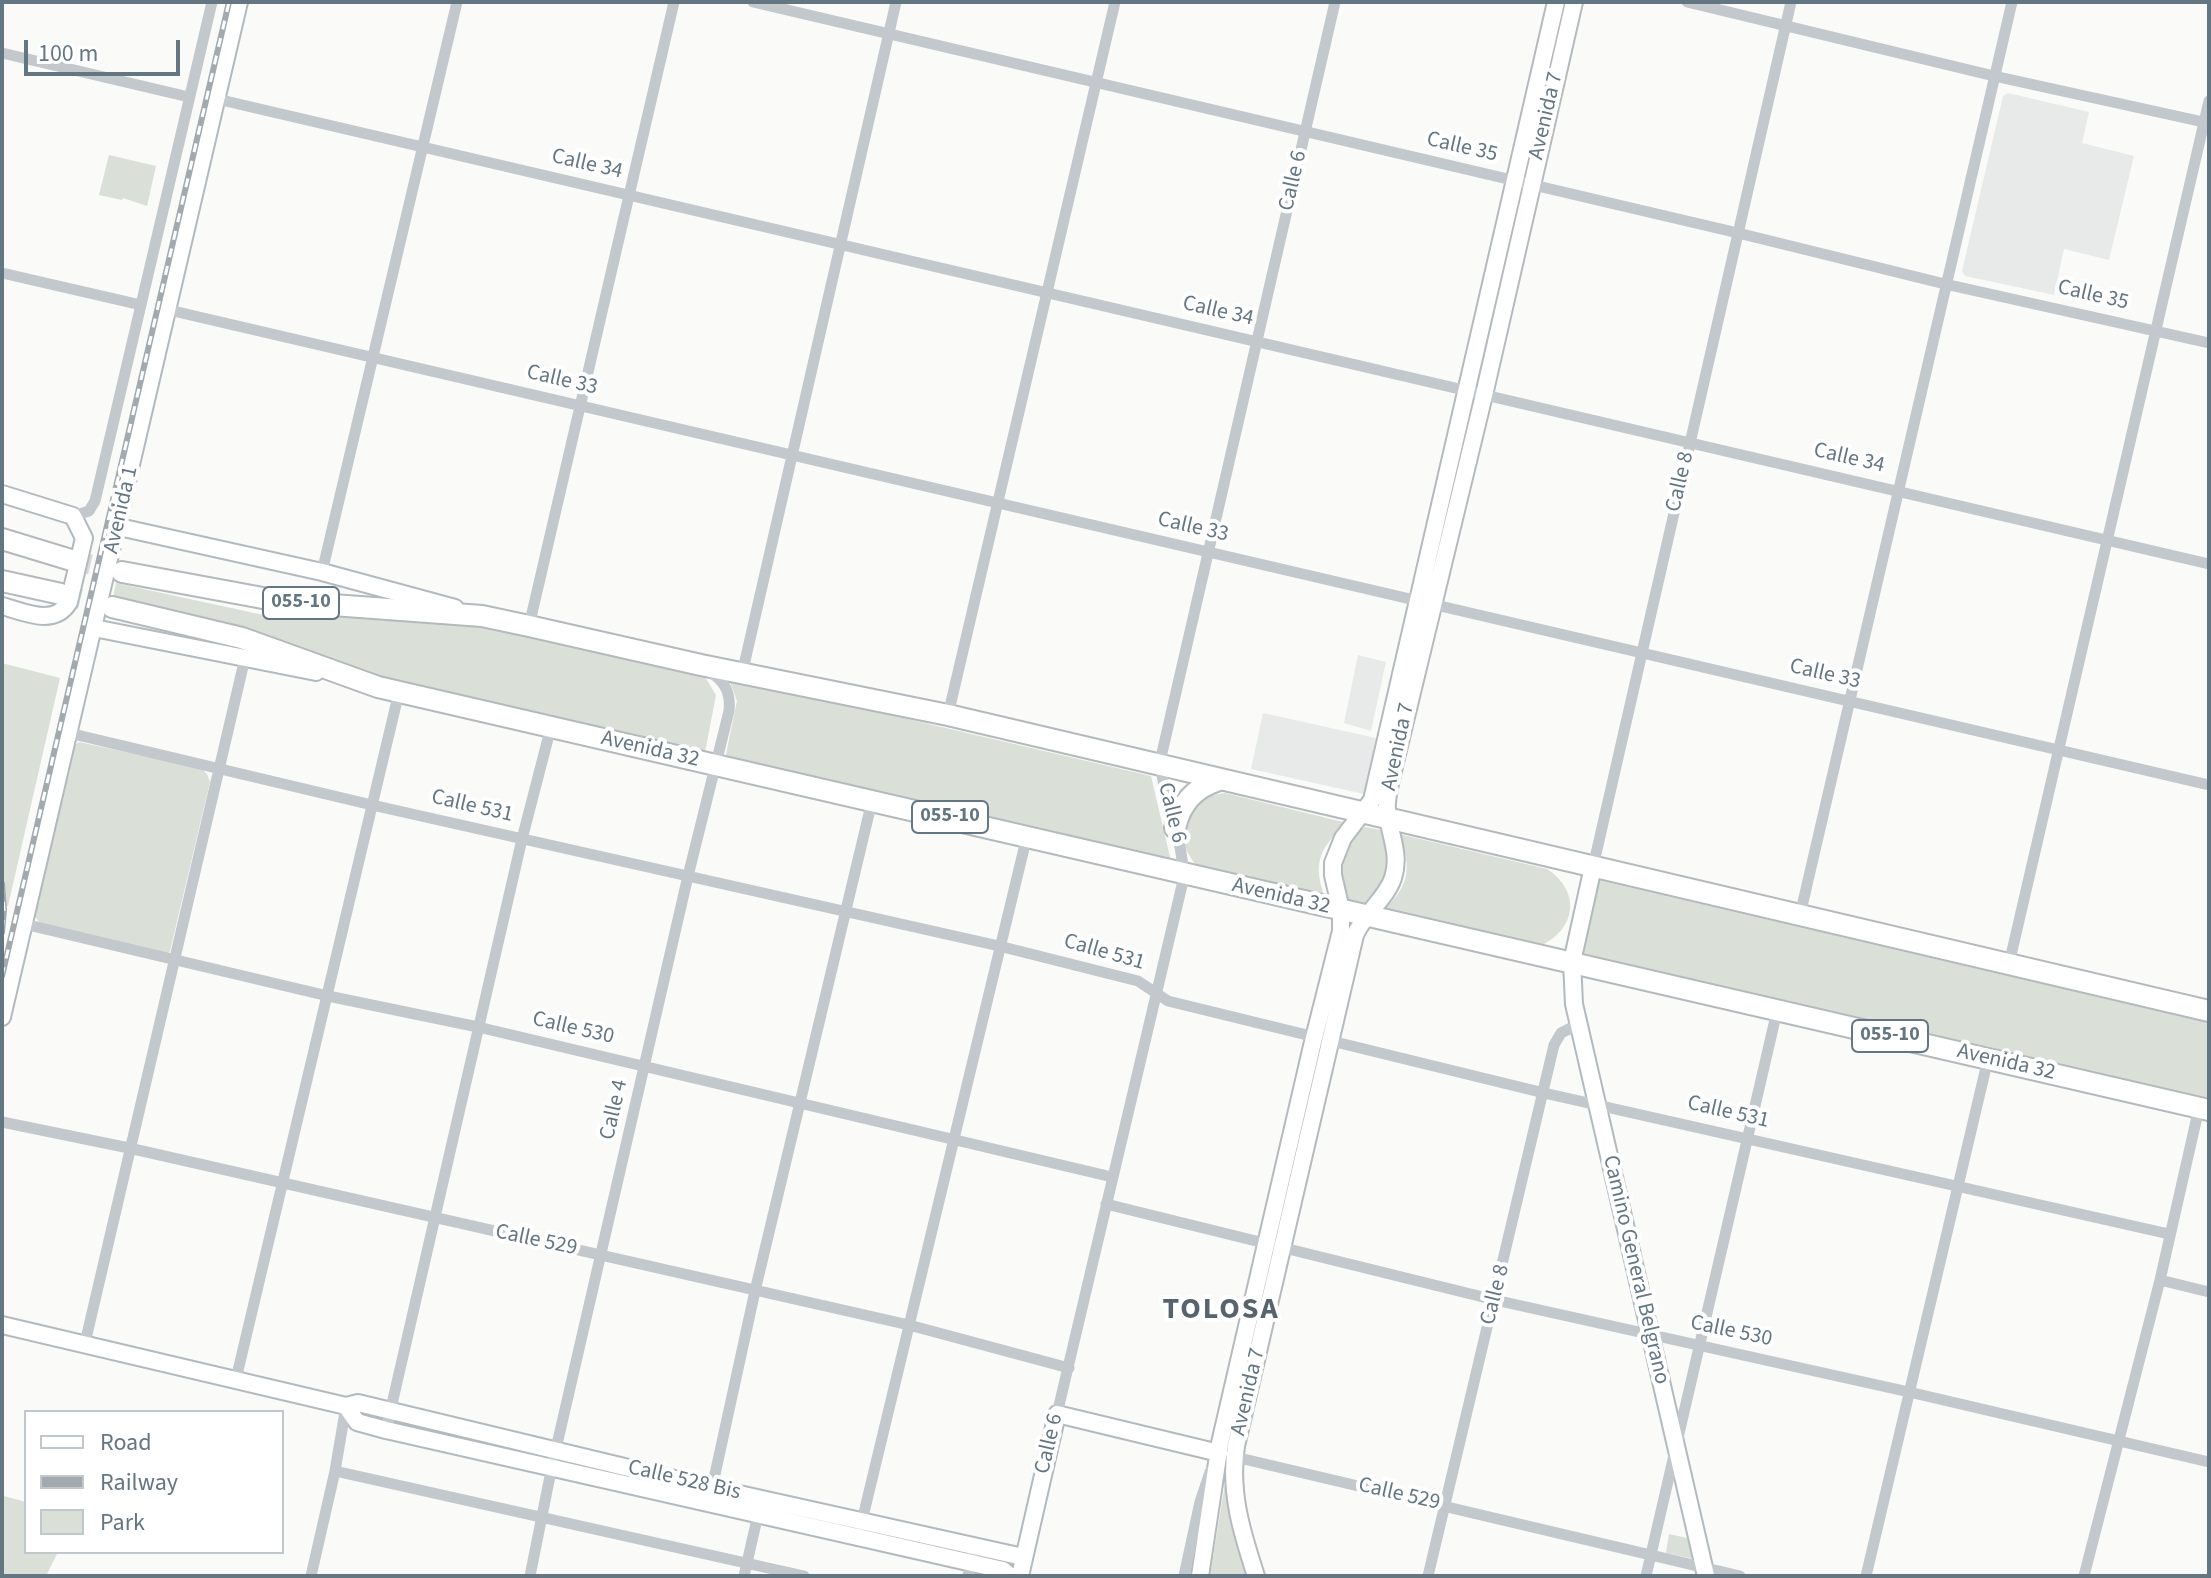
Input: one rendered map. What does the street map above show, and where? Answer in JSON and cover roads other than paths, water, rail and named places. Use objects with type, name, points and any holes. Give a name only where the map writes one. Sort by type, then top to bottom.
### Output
[{"type":"highway","points":[[2,539],[71,560]]},
{"type":"highway","name":"055-10","points":[[122,572],[279,601],[482,616],[742,674],[948,715],[2209,1011]]},
{"type":"highway","points":[[2,581],[60,604]]},
{"type":"highway","name":"Avenida 32","points":[[112,607],[242,638],[355,680],[399,692],[2204,1109]]},
{"type":"highway","points":[[1175,828],[1181,810],[1191,796],[1219,780]]},
{"type":"street","name":"Avenida 1","points":[[60,604],[69,602],[84,543],[83,531],[73,516],[89,511],[95,501],[212,2]]},
{"type":"street","name":"Avenida 1","points":[[2,1017],[119,527],[239,2]]},
{"type":"street","points":[[322,572],[457,2]]},
{"type":"street","points":[[529,626],[674,2]]},
{"type":"street","name":"Calle 35","points":[[753,2],[1945,284],[2209,343]]},
{"type":"street","points":[[742,674],[896,2]]},
{"type":"street","points":[[948,715],[1115,2]]},
{"type":"street","name":"Calle 6","points":[[1020,1576],[1184,874],[1161,766],[1335,2]]},
{"type":"street","name":"Avenida 7","points":[[1200,1576],[1322,1039],[1341,931],[1341,910],[1334,887],[1333,863],[1343,838],[1372,800],[1484,395],[1556,2]]},
{"type":"street","name":"Avenida 7","points":[[1322,1039],[1355,935],[1365,915],[1385,893],[1395,873],[1395,849],[1387,803],[1466,391],[1574,2]]},
{"type":"street","points":[[1687,2],[1994,76],[2207,122]]},
{"type":"street","name":"Calle 8","points":[[1572,962],[1791,2]]},
{"type":"street","points":[[1800,915],[2012,2]]},
{"type":"street","points":[[2,53],[189,97]]},
{"type":"street","name":"Calle 34","points":[[217,99],[2209,564]]},
{"type":"street","points":[[2009,964],[2207,122],[2209,101]]},
{"type":"street","points":[[2,273],[141,305]]},
{"type":"street","name":"Calle 33","points":[[169,310],[2209,785]]},
{"type":"street","points":[[2,494],[73,516]]},
{"type":"street","points":[[119,527],[322,572],[482,616]]},
{"type":"street","points":[[2,606],[43,617],[60,604]]},
{"type":"street","name":"Avenida 32","points":[[94,628],[355,680]]},
{"type":"street","points":[[85,1343],[245,658]]},
{"type":"street","name":"Calle 4","points":[[530,1576],[554,1458],[730,701],[724,683],[701,665]]},
{"type":"street","points":[[236,1379],[399,692]]},
{"type":"street","points":[[386,1430],[522,839],[551,727]]},
{"type":"street","name":"Calle 531","points":[[69,733],[372,805],[999,946],[1138,981],[1168,1001],[1322,1039],[1544,1093],[2169,1234]]},
{"type":"street","points":[[713,1496],[755,1291],[872,801]]},
{"type":"street","points":[[860,1530],[1027,836]]},
{"type":"street","name":"Calle 530","points":[[24,924],[328,996],[478,1027],[1112,1177]]},
{"type":"street","name":"Camino General Belgrano","points":[[1572,962],[1571,984],[1577,1025],[1706,1572]]},
{"type":"street","points":[[1646,1576],[1777,1011]]},
{"type":"street","name":"Calle 8","points":[[1428,1576],[1556,1039],[1577,1025]]},
{"type":"street","points":[[1866,1576],[1988,1059]]},
{"type":"street","points":[[2084,1576],[2169,1234],[2204,1109]]},
{"type":"street","name":"Calle 529","points":[[2,1122],[909,1325],[1069,1368]]},
{"type":"street","name":"Calle 530","points":[[1106,1204],[1495,1300],[2209,1462]]},
{"type":"street","points":[[2160,1280],[2209,1292]]},
{"type":"street","name":"Calle 528 Bis","points":[[2,1325],[346,1406],[358,1403],[554,1458],[860,1530],[1003,1570],[1010,1576]]},
{"type":"street","points":[[311,1576],[346,1406]]},
{"type":"street","name":"Calle 528 Bis","points":[[346,1406],[357,1422],[386,1430],[554,1458]]},
{"type":"street","name":"Calle 529","points":[[1057,1414],[1650,1555],[1706,1572],[1740,1576]]},
{"type":"street","name":"Avenida 7","points":[[1184,1576],[1200,1502],[1227,1455]]},
{"type":"street","name":"Avenida 7","points":[[1227,1455],[1237,1514],[1256,1576]]},
{"type":"street","points":[[335,1471],[804,1576]]},
{"type":"street","points":[[744,1576],[760,1506]]},
{"type":"street","name":"Calle 528 Bis","points":[[971,1562],[1023,1557]]},
{"type":"tunnel","points":[[71,560],[122,572]]},
{"type":"tunnel","points":[[61,594],[112,607]]},
{"type":"railway","points":[[2,976],[229,2]]},
{"type":"railway","points":[[2,884],[2,932]]},
{"type":"district","name":"TOLOSA","points":[[1221,1311]]}]
